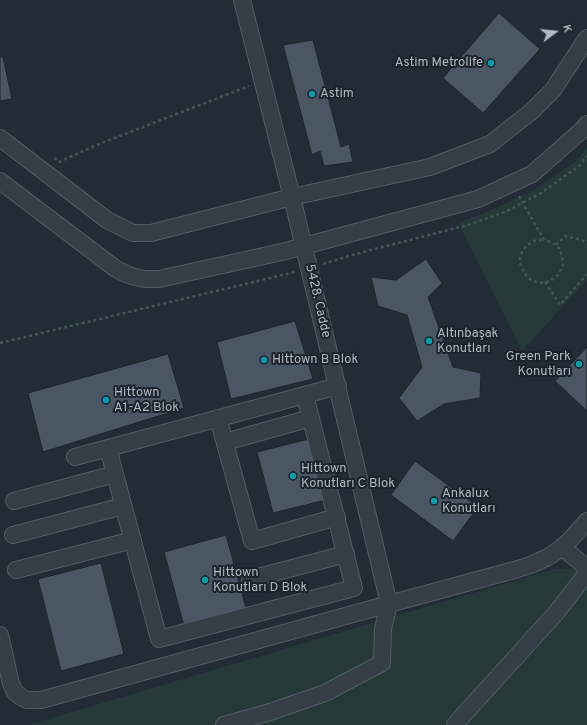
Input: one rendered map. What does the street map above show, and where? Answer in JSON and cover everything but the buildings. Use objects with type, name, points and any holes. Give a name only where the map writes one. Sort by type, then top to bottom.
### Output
[{"type":"street","name":"5428. Cadde","points":[[242,0],[304,246],[389,604]]},
{"type":"street","points":[[0,138],[107,220],[133,233],[151,234],[292,197],[430,167],[490,144],[532,111],[553,90],[587,38]]},
{"type":"street","points":[[0,181],[116,269],[135,277],[159,279],[282,252],[478,199],[532,174],[587,124]]},
{"type":"street","points":[[76,457],[338,386]]},
{"type":"street","points":[[108,448],[159,639],[354,588],[305,395]]},
{"type":"street","points":[[218,418],[252,541],[336,517]]},
{"type":"street","points":[[225,442],[311,418]]},
{"type":"street","points":[[14,501],[115,474]]},
{"type":"street","points":[[13,535],[123,506]]},
{"type":"street","points":[[0,635],[11,684],[15,692],[28,700],[41,700],[518,569],[548,557],[570,540],[587,521]]},
{"type":"street","points":[[16,570],[133,540]]},
{"type":"street","points":[[562,547],[587,568]]},
{"type":"street","points":[[250,579],[346,554]]},
{"type":"street","points":[[455,725],[556,613],[587,573]]},
{"type":"street","points":[[224,725],[270,712],[325,693],[382,663],[383,630],[389,604]]},
{"type":"path","points":[[54,158],[59,162],[99,144],[262,80]]},
{"type":"path","points":[[512,184],[544,240]]},
{"type":"path","points":[[556,245],[565,236],[582,240],[587,244]]},
{"type":"path","points":[[536,240],[544,240],[556,245],[559,248],[562,256],[562,265],[557,276],[553,279],[545,282],[537,282],[524,274],[520,263],[521,256],[526,246],[536,240]]},
{"type":"path","points":[[0,343],[288,274]]},
{"type":"path","points":[[545,282],[560,305],[587,274]]},
{"type":"green space","points":[[587,148],[587,280],[522,351],[458,223],[485,213],[534,190],[575,162]]},
{"type":"green space","points":[[587,568],[587,725],[28,725],[554,569]]},
{"type":"place","name":"Astim Metrolife","points":[[491,63]]},
{"type":"place","name":"Astim","points":[[312,94]]},
{"type":"place","name":"Altınbaşak Konutları","points":[[429,341]]},
{"type":"place","name":"Hittown B Blok","points":[[264,360]]},
{"type":"place","name":"Green Park Konutları","points":[[579,364]]},
{"type":"place","name":"Hittown A1-A2 Blok","points":[[106,400]]},
{"type":"place","name":"Hittown Konutları C Blok","points":[[293,476]]},
{"type":"place","name":"Ankalux Konutları","points":[[434,501]]},
{"type":"place","name":"Hittown Konutları D Blok","points":[[205,580]]}]
